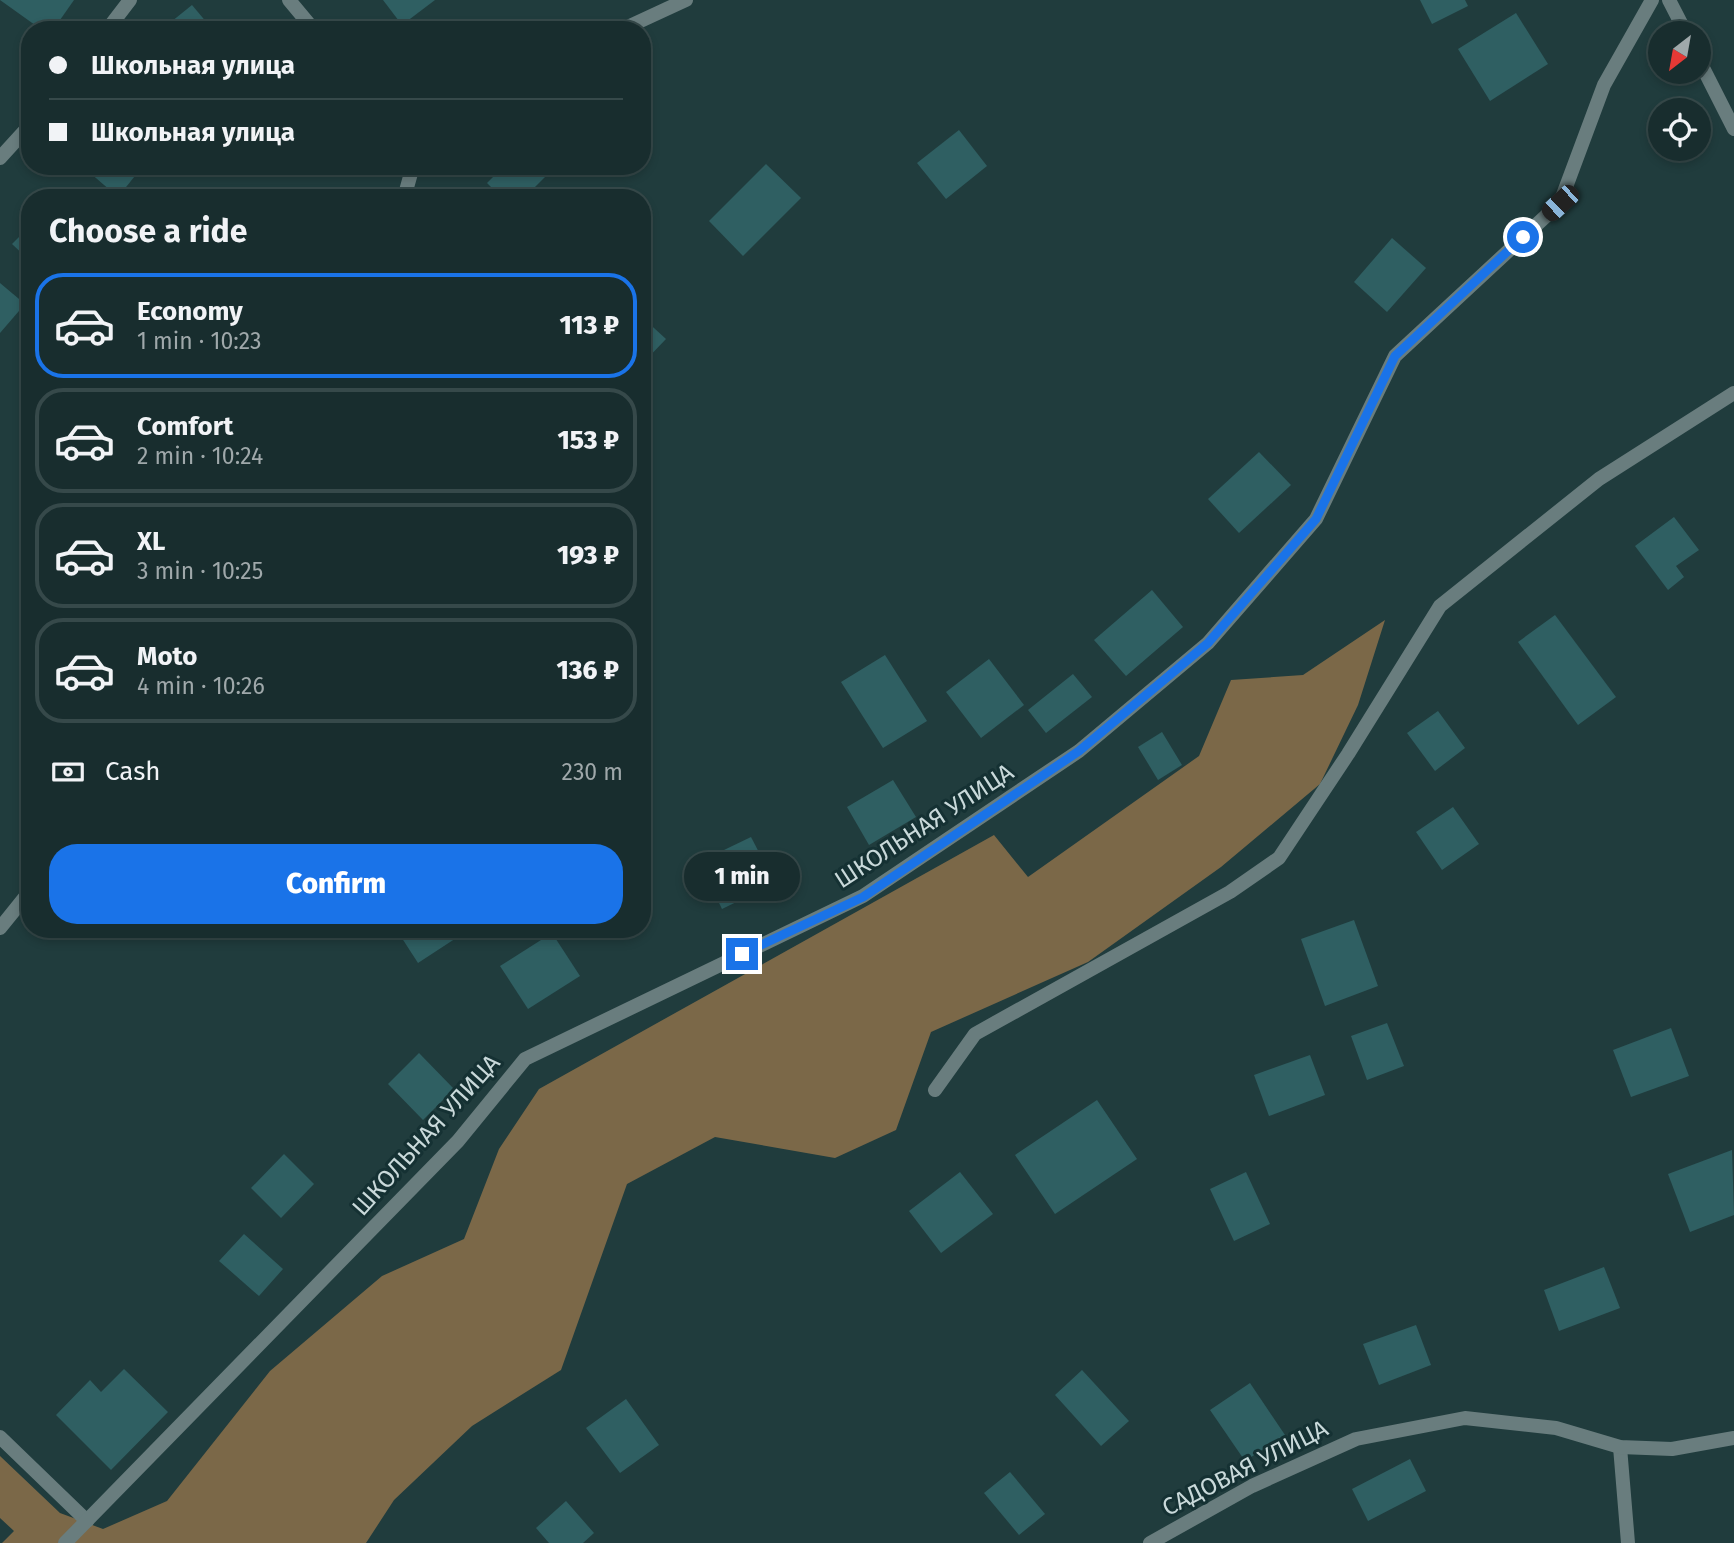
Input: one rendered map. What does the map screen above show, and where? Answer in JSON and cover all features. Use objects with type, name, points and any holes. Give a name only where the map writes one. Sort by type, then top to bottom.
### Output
[{"type":"street","points":[[114,21],[130,0]]},
{"type":"street","points":[[289,0],[306,21]]},
{"type":"street","points":[[640,21],[686,0]]},
{"type":"street","name":"ШКОЛЬНАЯ УЛИЦА","points":[[65,1543],[458,1141],[525,1059],[863,897],[1079,751],[1208,643],[1316,519],[1395,356],[1560,203],[1604,85],[1652,0]]},
{"type":"street","points":[[1669,0],[1680,21]]},
{"type":"street","points":[[1711,84],[1734,129]]},
{"type":"street","points":[[0,158],[21,135]]},
{"type":"street","points":[[935,1090],[975,1034],[1230,892],[1279,858],[1348,754],[1440,606],[1599,478],[1734,393]]},
{"type":"street","points":[[0,928],[21,902]]},
{"type":"street","name":"САДОВАЯ УЛИЦА","points":[[1150,1543],[1252,1486],[1356,1438],[1465,1418],[1556,1428],[1620,1447],[1672,1449],[1734,1438]]},
{"type":"street","points":[[0,1437],[87,1521]]},
{"type":"street","points":[[1620,1447],[1628,1543]]},
{"type":"shaded area","points":[[1385,620],[1358,705],[1320,784],[1221,867],[1088,962],[931,1032],[896,1130],[835,1158],[715,1137],[627,1184],[561,1370],[472,1426],[394,1500],[366,1543],[2,1543],[14,1531],[0,1518],[0,1456],[60,1513],[103,1529],[167,1501],[270,1371],[382,1276],[464,1239],[499,1149],[539,1089],[994,835],[1028,877],[1199,756],[1231,680],[1303,675]]},
{"type":"building","points":[[0,0],[74,0],[59,21],[29,21]]},
{"type":"building","points":[[383,0],[435,0],[407,21],[399,21]]},
{"type":"building","points":[[1420,0],[1465,0],[1468,6],[1432,24]]},
{"type":"building","points":[[192,5],[205,21],[172,21]]},
{"type":"building","points":[[1516,13],[1548,64],[1490,101],[1458,49]]},
{"type":"building","points":[[959,130],[987,166],[946,199],[917,163]]},
{"type":"building","points":[[766,164],[801,198],[743,256],[709,221]]},
{"type":"building","points":[[92,175],[136,175],[124,189],[109,189]]},
{"type":"building","points":[[495,175],[545,177],[533,189],[493,189],[487,183]]},
{"type":"building","points":[[21,235],[21,252],[12,244]]},
{"type":"building","points":[[1392,238],[1426,268],[1387,312],[1354,282]]},
{"type":"building","points":[[0,283],[21,301],[21,309],[0,333]]},
{"type":"building","points":[[651,325],[666,339],[651,355]]},
{"type":"building","points":[[1259,452],[1291,485],[1239,533],[1208,499]]},
{"type":"building","points":[[1674,517],[1699,550],[1676,566],[1684,577],[1668,590],[1635,546]]},
{"type":"building","points":[[1152,590],[1183,627],[1126,676],[1094,640]]},
{"type":"building","points":[[1555,615],[1616,697],[1578,725],[1518,642]]},
{"type":"building","points":[[885,655],[927,721],[883,748],[841,682]]},
{"type":"building","points":[[989,659],[1024,705],[981,738],[946,692]]},
{"type":"building","points":[[1073,674],[1092,697],[1046,733],[1028,710]]},
{"type":"building","points":[[1438,711],[1465,748],[1435,771],[1407,733]]},
{"type":"building","points":[[1162,732],[1182,765],[1158,780],[1138,747]]},
{"type":"building","points":[[893,780],[916,817],[869,845],[847,807]]},
{"type":"building","points":[[1453,807],[1479,844],[1442,870],[1416,832]]},
{"type":"building","points":[[751,837],[775,883],[722,909],[699,862]]},
{"type":"building","points":[[1354,920],[1378,986],[1325,1006],[1301,939]]},
{"type":"building","points":[[402,938],[456,938],[418,963]]},
{"type":"building","points":[[544,938],[555,938],[580,976],[528,1009],[500,966]]},
{"type":"building","points":[[1387,1023],[1404,1066],[1367,1080],[1351,1036]]},
{"type":"building","points":[[1671,1028],[1689,1076],[1631,1097],[1613,1050]]},
{"type":"building","points":[[419,1053],[454,1089],[423,1120],[388,1084]]},
{"type":"building","points":[[1310,1055],[1325,1095],[1269,1116],[1254,1075]]},
{"type":"building","points":[[1097,1100],[1137,1159],[1055,1214],[1015,1155]]},
{"type":"building","points":[[1732,1150],[1734,1215],[1690,1232],[1668,1174]]},
{"type":"building","points":[[284,1154],[314,1184],[281,1218],[251,1188]]},
{"type":"building","points":[[960,1172],[993,1214],[941,1253],[909,1211]]},
{"type":"building","points":[[1246,1172],[1270,1224],[1234,1241],[1210,1189]]},
{"type":"building","points":[[244,1234],[283,1269],[259,1296],[219,1261]]},
{"type":"building","points":[[1604,1267],[1620,1308],[1559,1331],[1544,1290]]},
{"type":"building","points":[[1416,1325],[1431,1365],[1379,1385],[1363,1344]]},
{"type":"building","points":[[124,1369],[168,1412],[111,1470],[56,1415],[90,1380],[101,1392]]},
{"type":"building","points":[[1082,1370],[1129,1421],[1101,1446],[1055,1395]]},
{"type":"building","points":[[1250,1383],[1285,1435],[1245,1461],[1210,1410]]},
{"type":"building","points":[[626,1399],[659,1445],[620,1473],[586,1428]]},
{"type":"building","points":[[1410,1459],[1426,1491],[1368,1521],[1352,1489]]},
{"type":"building","points":[[1010,1472],[1045,1514],[1019,1535],[984,1493]]},
{"type":"building","points":[[566,1501],[594,1533],[583,1543],[549,1543],[536,1528]]},
{"type":"route","points":[[742,954],[863,897],[1079,751],[1208,643],[1316,519],[1395,356],[1523,237]]}]
